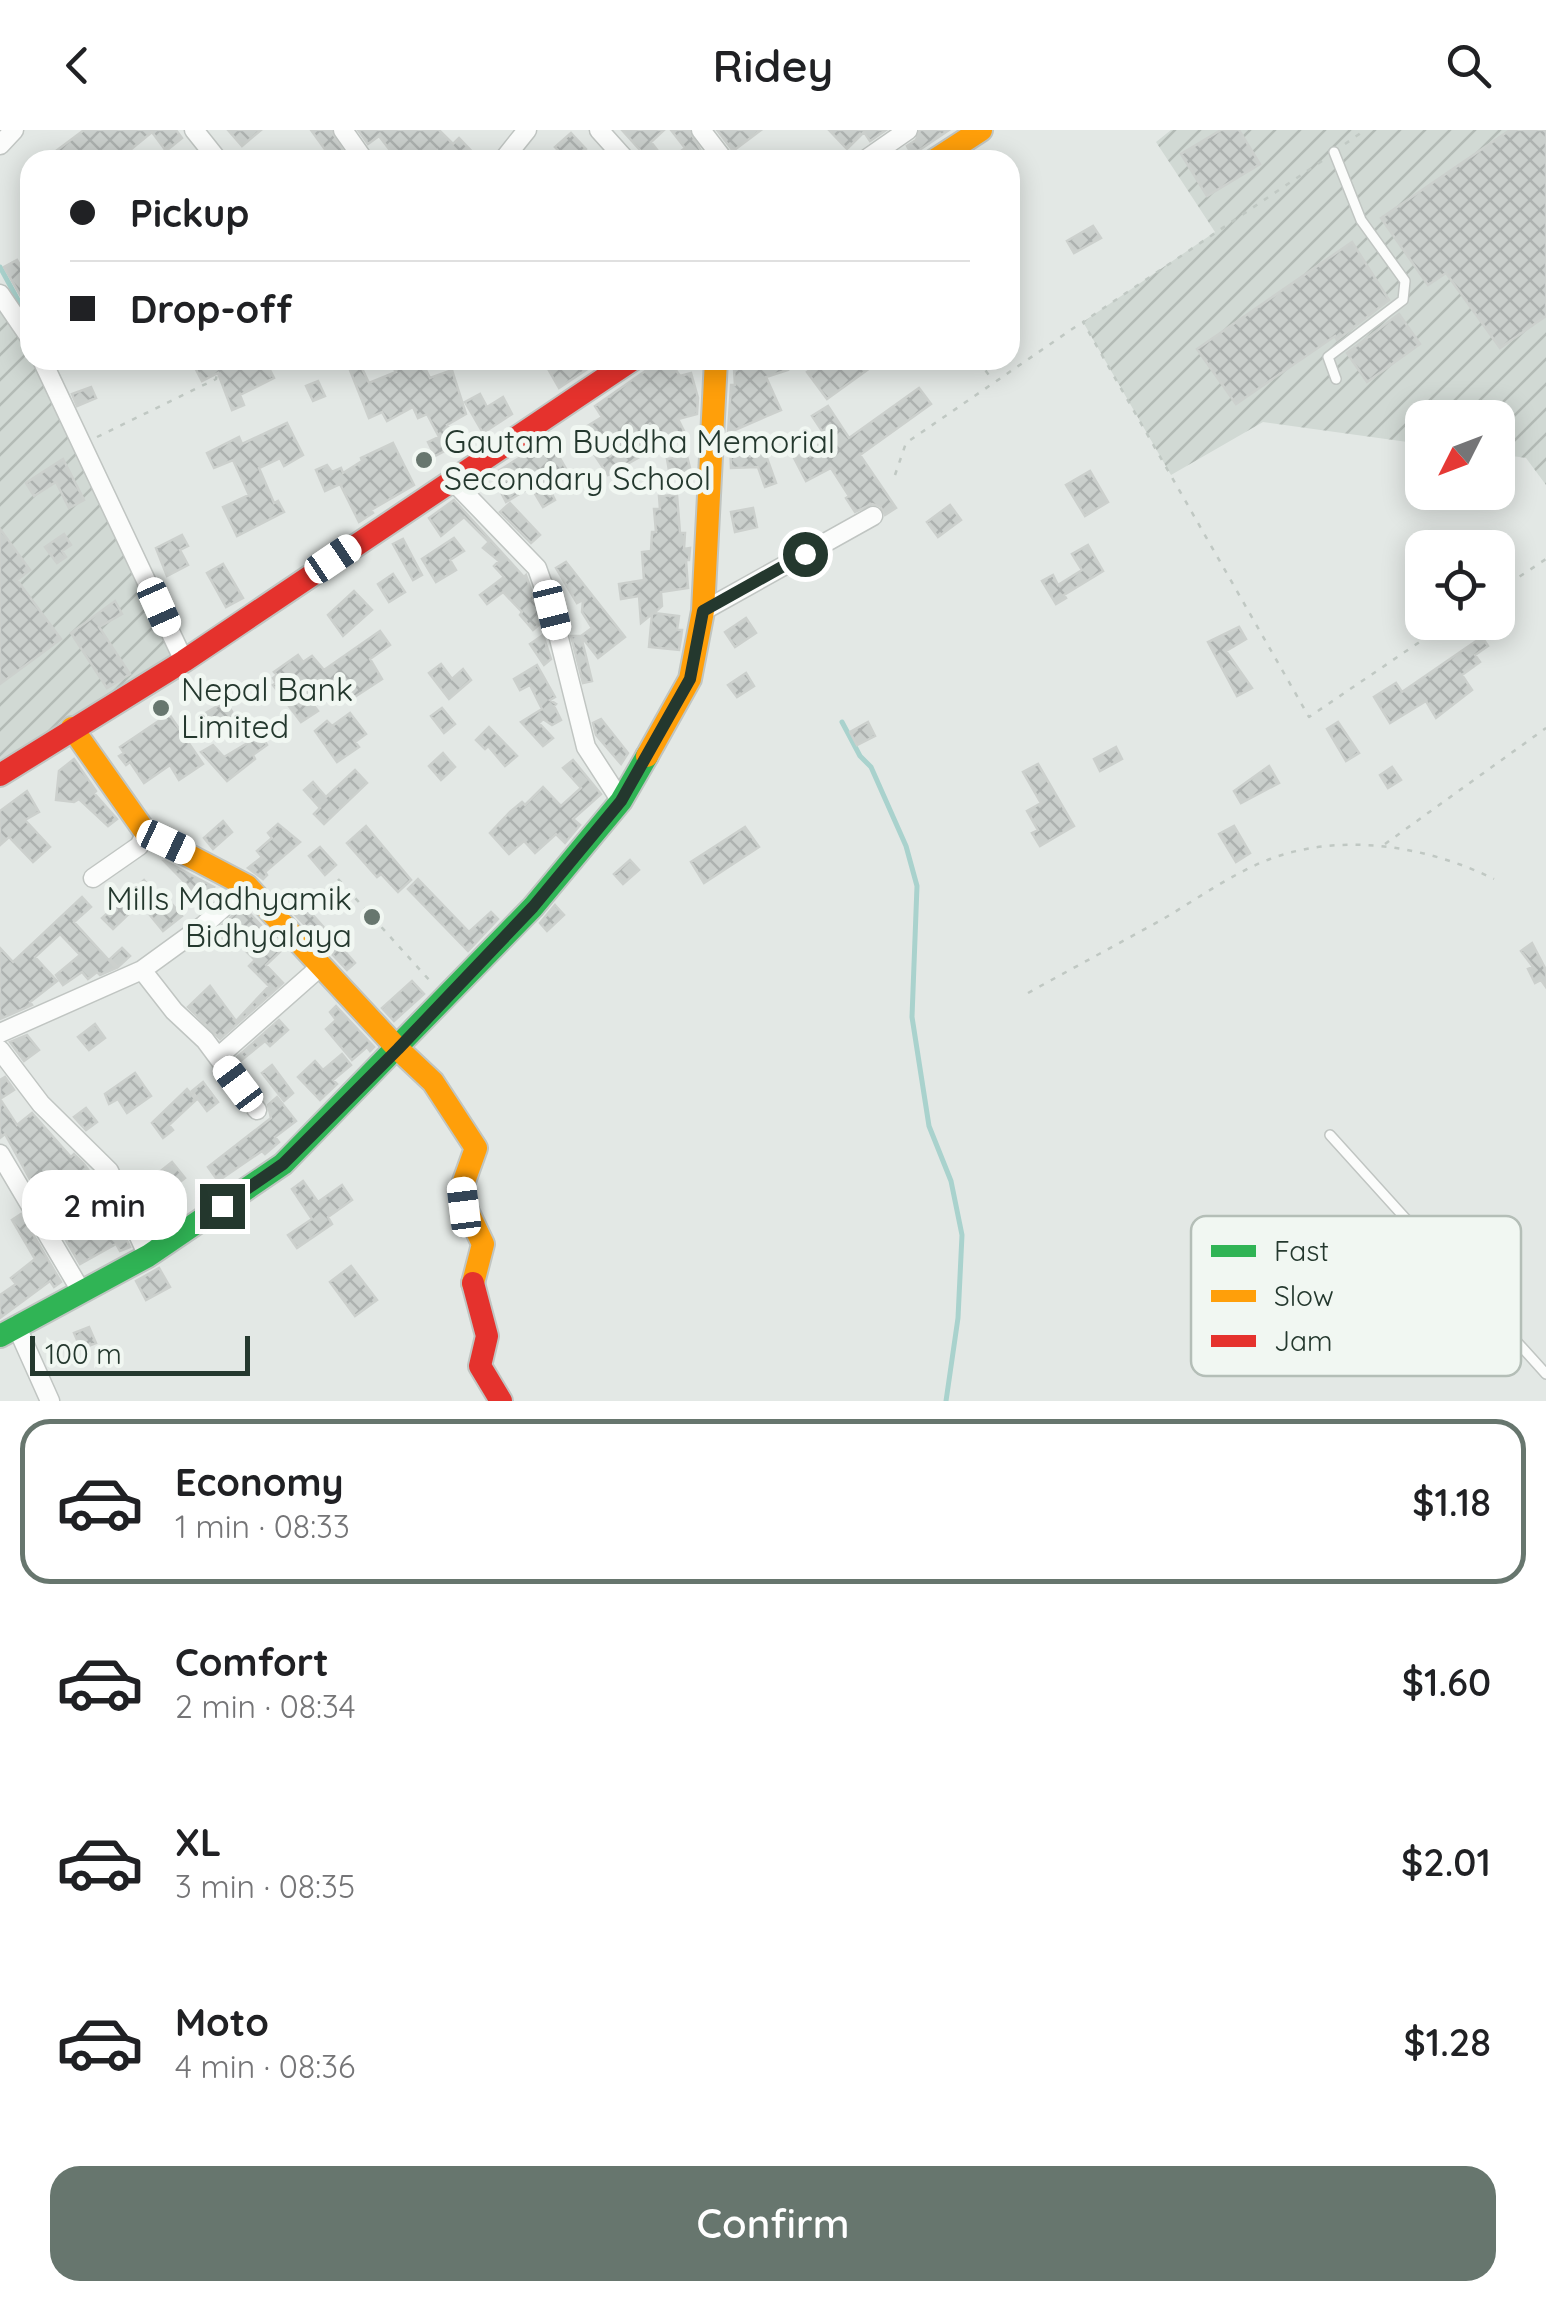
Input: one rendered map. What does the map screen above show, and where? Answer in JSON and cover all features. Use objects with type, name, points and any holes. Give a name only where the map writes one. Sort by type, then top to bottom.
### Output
[{"type":"street","points":[[0,145],[14,130]]},
{"type":"street","points":[[194,130],[210,150]]},
{"type":"street","points":[[511,150],[527,130]]},
{"type":"street","points":[[599,130],[617,150]]},
{"type":"street","points":[[701,130],[716,150]]},
{"type":"street","points":[[880,150],[908,130]]},
{"type":"street","points":[[950,150],[981,130]]},
{"type":"street","points":[[0,294],[20,323]]},
{"type":"street","points":[[47,370],[184,661]]},
{"type":"street","points":[[0,775],[184,661],[617,370]]},
{"type":"street","points":[[50,1401],[5,1331],[148,1256],[283,1164],[533,907],[621,801],[690,679],[703,611],[715,370]]},
{"type":"street","points":[[452,480],[537,568],[552,610],[586,746],[621,801]]},
{"type":"street","points":[[703,611],[873,516]]},
{"type":"street","points":[[72,728],[146,833],[247,886],[433,1082],[476,1148],[460,1181],[464,1207],[483,1244],[473,1284],[487,1336],[480,1366],[501,1401]]},
{"type":"street","points":[[94,878],[139,846],[146,833]]},
{"type":"street","points":[[0,1034],[142,970],[204,926],[247,886]]},
{"type":"street","points":[[218,1057],[320,967]]},
{"type":"street","points":[[142,970],[218,1057],[257,1110]]},
{"type":"street","points":[[0,1050],[41,1104],[109,1171],[148,1256]]},
{"type":"street","points":[[0,1154],[81,1291]]},
{"type":"lane","points":[[1334,152],[1361,220],[1405,281],[1402,300],[1328,357],[1336,379]]},
{"type":"lane","points":[[1330,1135],[1403,1216]]},
{"type":"lane","points":[[1521,1346],[1546,1374]]},
{"type":"path","points":[[1020,364],[1364,130]]},
{"type":"path","points":[[1082,322],[1309,717],[1422,640]]},
{"type":"path","points":[[82,444],[216,379],[217,370]]},
{"type":"path","points":[[985,370],[994,382]]},
{"type":"path","points":[[895,475],[906,443],[1012,370]]},
{"type":"path","points":[[1515,580],[1546,559]]},
{"type":"path","points":[[1382,846],[1546,728]]},
{"type":"path","points":[[1028,993],[1272,858],[1313,848],[1382,846],[1466,865],[1494,879]]},
{"type":"path","points":[[338,878],[445,998]]},
{"type":"shaded area","points":[[1171,130],[1546,130],[1546,485],[1526,458],[1515,456],[1515,400],[1405,400],[1405,442],[1263,422],[1171,475],[1083,322],[1215,232],[1156,142]]},
{"type":"shaded area","points":[[0,294],[20,323],[20,370],[47,370],[184,661],[0,775]]},
{"type":"building","points":[[84,130],[176,130],[182,138],[167,150],[152,132],[130,150],[57,150]]},
{"type":"building","points":[[228,130],[261,130],[242,146]]},
{"type":"building","points":[[311,130],[331,130],[343,150],[325,150]]},
{"type":"building","points":[[358,130],[439,130],[453,144],[459,138],[470,150],[390,150],[379,136],[368,144]]},
{"type":"building","points":[[622,130],[664,130],[651,142],[657,150],[640,150]]},
{"type":"building","points":[[671,130],[689,130],[700,150],[682,150],[685,148]]},
{"type":"building","points":[[717,130],[761,130],[734,150]]},
{"type":"building","points":[[829,130],[886,130],[870,141],[864,132],[847,149]]},
{"type":"building","points":[[920,130],[949,130],[919,150],[909,150],[907,146],[916,140]]},
{"type":"building","points":[[1221,130],[1239,130],[1260,164],[1207,196],[1181,154]]},
{"type":"building","points":[[1510,130],[1546,130],[1546,316],[1500,348],[1446,273],[1428,285],[1381,218]]},
{"type":"building","points":[[571,133],[586,149],[558,150],[555,147]]},
{"type":"building","points":[[1093,226],[1101,238],[1074,253],[1067,241]]},
{"type":"building","points":[[1352,242],[1389,300],[1337,340],[1335,336],[1236,404],[1197,349]]},
{"type":"building","points":[[17,260],[20,265],[20,295],[4,267]]},
{"type":"building","points":[[1399,314],[1420,344],[1367,382],[1347,353]]},
{"type":"building","points":[[196,370],[270,370],[274,378],[240,395],[244,405],[232,410],[218,373],[202,381]]},
{"type":"building","points":[[350,370],[363,370],[369,383],[395,370],[426,370],[430,378],[452,370],[466,414],[447,425],[458,444],[435,456],[428,442],[439,437],[427,414],[418,418],[413,407],[387,421],[382,412],[369,418]]},
{"type":"building","points":[[549,370],[586,370],[559,388]]},
{"type":"building","points":[[647,370],[676,370],[680,376],[691,373],[698,398],[697,414],[678,419],[686,435],[608,475],[592,451],[586,455],[573,435],[602,417],[595,406]]},
{"type":"building","points":[[734,370],[788,370],[766,377],[781,410],[728,433],[731,385],[735,385]]},
{"type":"building","points":[[810,370],[867,370],[827,399],[807,372]]},
{"type":"building","points":[[318,381],[325,396],[313,401],[306,386]]},
{"type":"building","points":[[91,387],[96,398],[77,406],[72,394]]},
{"type":"building","points":[[919,388],[931,404],[860,455],[896,508],[885,515],[880,506],[872,504],[855,512],[831,468],[806,481],[794,458],[828,440],[812,416],[828,406],[849,438]]},
{"type":"building","points":[[480,394],[487,407],[503,397],[512,414],[483,433],[465,402]]},
{"type":"building","points":[[287,423],[303,455],[284,466],[280,458],[259,468],[274,503],[278,501],[284,512],[237,536],[223,507],[249,495],[233,460],[214,468],[207,453],[239,437],[242,444]]},
{"type":"building","points":[[549,439],[569,474],[550,490],[555,500],[543,507],[531,487],[506,502],[492,475]]},
{"type":"building","points":[[393,443],[414,485],[371,510],[373,513],[359,522],[340,484],[325,491],[316,470],[327,465],[332,472],[341,468],[343,473],[361,458]]},
{"type":"building","points":[[730,444],[759,444],[759,452],[764,450],[776,483],[765,487],[758,467],[731,468]]},
{"type":"building","points":[[687,456],[691,472],[670,476],[667,459]]},
{"type":"building","points":[[63,459],[84,500],[69,508],[56,482],[34,496],[26,483]]},
{"type":"building","points":[[1090,471],[1108,502],[1085,516],[1066,485]]},
{"type":"building","points":[[677,495],[680,533],[685,533],[684,549],[690,548],[686,560],[688,588],[661,592],[662,606],[654,613],[679,616],[679,650],[649,647],[652,614],[641,623],[639,596],[621,599],[619,584],[644,580],[642,552],[651,551],[652,532],[656,532],[654,509],[660,509],[659,496]]},
{"type":"building","points":[[454,500],[526,575],[542,622],[533,630],[503,592],[487,604],[480,595],[504,577],[494,566],[499,561],[483,548],[489,542],[464,517],[441,536],[429,518]]},
{"type":"building","points":[[510,503],[540,535],[531,543],[500,512]]},
{"type":"building","points":[[950,505],[961,520],[938,537],[927,522]]},
{"type":"building","points":[[753,508],[757,527],[735,532],[731,512]]},
{"type":"building","points":[[0,529],[30,570],[17,580],[61,639],[0,684]]},
{"type":"building","points":[[64,534],[71,545],[62,551],[66,557],[57,563],[45,547]]},
{"type":"building","points":[[182,535],[188,546],[180,550],[188,565],[167,576],[156,548]]},
{"type":"building","points":[[454,538],[464,551],[450,560],[456,570],[436,582],[422,559]]},
{"type":"building","points":[[403,539],[422,575],[413,580],[393,544]]},
{"type":"building","points":[[1088,545],[1103,571],[1056,604],[1042,581],[1053,575],[1058,585],[1082,570],[1072,554]]},
{"type":"building","points":[[566,562],[625,637],[598,658],[581,636],[592,628],[582,612],[583,600],[577,603],[556,568]]},
{"type":"building","points":[[223,564],[243,598],[226,607],[207,573]]},
{"type":"building","points":[[393,574],[405,592],[389,602],[378,584]]},
{"type":"building","points":[[354,591],[372,610],[343,636],[328,615]]},
{"type":"building","points":[[115,601],[122,614],[99,627],[130,674],[107,688],[71,633]]},
{"type":"building","points":[[746,618],[756,633],[735,647],[725,632]]},
{"type":"building","points":[[1239,627],[1246,639],[1226,651],[1252,688],[1237,696],[1208,642]]},
{"type":"building","points":[[380,631],[390,645],[370,659],[382,679],[353,698],[339,677],[311,702],[318,711],[301,722],[273,685],[277,675],[274,672],[298,655],[303,662],[312,656],[324,670]]},
{"type":"building","points":[[543,635],[551,659],[544,665],[530,644]]},
{"type":"building","points":[[571,636],[581,636],[592,681],[583,683]]},
{"type":"building","points":[[1478,640],[1484,640],[1488,646],[1475,655],[1480,662],[1462,675],[1472,690],[1436,718],[1426,701],[1390,723],[1374,697],[1396,683],[1402,692]]},
{"type":"building","points":[[441,664],[452,679],[463,669],[471,680],[449,699],[429,673]]},
{"type":"building","points":[[537,665],[555,697],[550,700],[556,704],[561,720],[552,725],[543,719],[539,723],[553,738],[543,746],[521,722],[542,709],[530,685],[520,690],[514,679]]},
{"type":"building","points":[[746,673],[754,686],[737,697],[728,685]]},
{"type":"building","points":[[226,701],[234,715],[220,723],[223,729],[214,735],[204,714]]},
{"type":"building","points":[[442,708],[455,724],[444,733],[431,716]]},
{"type":"building","points":[[350,713],[366,734],[355,742],[359,747],[337,762],[315,731],[327,721],[332,726]]},
{"type":"building","points":[[169,714],[203,764],[179,780],[170,765],[144,783],[130,762],[126,765],[119,756],[124,753],[120,747]]},
{"type":"building","points":[[601,719],[628,753],[621,764],[596,735],[593,723]]},
{"type":"building","points":[[868,722],[875,736],[857,745],[850,732]]},
{"type":"building","points":[[1338,722],[1359,753],[1346,761],[1327,729]]},
{"type":"building","points":[[489,727],[517,756],[505,766],[488,746],[485,749],[476,740]]},
{"type":"building","points":[[261,735],[267,745],[227,781],[201,752],[213,745],[224,757]]},
{"type":"building","points":[[1116,747],[1122,759],[1100,771],[1094,759]]},
{"type":"building","points":[[443,753],[455,767],[441,780],[429,766]]},
{"type":"building","points":[[74,759],[94,793],[117,819],[108,826],[79,799],[56,800],[59,771]]},
{"type":"building","points":[[573,760],[601,794],[573,819],[580,825],[565,843],[556,834],[535,853],[524,841],[509,854],[490,833],[543,787],[561,806],[581,788],[563,768]]},
{"type":"building","points":[[1038,764],[1074,826],[1040,846],[1032,833],[1038,830],[1027,811],[1041,803],[1023,772]]},
{"type":"building","points":[[1269,766],[1279,783],[1241,803],[1234,791]]},
{"type":"building","points":[[1392,767],[1401,780],[1388,788],[1380,775]]},
{"type":"building","points":[[355,770],[367,783],[324,824],[314,814],[320,808],[304,790],[313,782],[326,797]]},
{"type":"building","points":[[27,791],[39,812],[25,820],[50,847],[33,862],[9,837],[0,845],[0,811]]},
{"type":"building","points":[[223,821],[232,832],[213,849],[204,838]]},
{"type":"building","points":[[278,824],[300,842],[265,872],[263,879],[248,868],[262,857],[257,851],[272,838],[268,833]]},
{"type":"building","points":[[366,826],[411,880],[398,892],[381,874],[377,877],[347,843]]},
{"type":"building","points":[[1234,826],[1250,853],[1236,862],[1219,834]]},
{"type":"building","points":[[745,827],[759,847],[704,883],[691,862]]},
{"type":"building","points":[[320,847],[336,865],[325,875],[309,856]]},
{"type":"building","points":[[630,860],[639,870],[623,884],[614,874]]},
{"type":"building","points":[[165,861],[214,887],[202,900]]},
{"type":"building","points":[[418,879],[469,932],[491,912],[498,919],[468,951],[408,889]]},
{"type":"building","points":[[144,880],[160,901],[166,897],[182,916],[163,931],[140,903],[113,929],[102,918]]},
{"type":"building","points":[[82,897],[91,907],[74,922],[116,968],[100,975],[97,972],[88,979],[82,972],[63,985],[56,975],[80,955],[60,934],[35,957],[57,981],[30,1002],[32,1005],[0,1019],[0,948],[13,962]]},
{"type":"building","points":[[298,898],[355,963],[347,970],[288,907]]},
{"type":"building","points":[[555,905],[564,915],[547,931],[540,923]]},
{"type":"building","points":[[243,906],[283,949],[266,965],[283,983],[220,1039],[188,1007],[210,986],[236,1021],[269,986],[249,966],[255,960],[235,940],[229,946],[216,931]]},
{"type":"building","points":[[1532,943],[1546,970],[1546,987],[1541,980],[1535,983],[1528,969],[1533,967],[1521,951]]},
{"type":"building","points":[[122,948],[130,956],[118,967],[110,959]]},
{"type":"building","points":[[412,981],[424,994],[394,1021],[382,1008]]},
{"type":"building","points":[[336,1006],[374,1047],[370,1051],[367,1047],[352,1060],[326,1029],[336,1020],[330,1012]]},
{"type":"building","points":[[279,1020],[288,1030],[270,1046],[265,1041],[238,1063],[235,1059]]},
{"type":"building","points":[[95,1024],[105,1038],[89,1050],[78,1037]]},
{"type":"building","points":[[27,1035],[39,1050],[24,1061],[10,1042]]},
{"type":"building","points":[[342,1054],[351,1065],[333,1080],[337,1084],[320,1100],[298,1077],[315,1061],[323,1070]]},
{"type":"building","points":[[272,1065],[293,1093],[284,1101],[262,1073]]},
{"type":"building","points":[[135,1073],[151,1096],[127,1113],[118,1099],[109,1104],[105,1094]]},
{"type":"building","points":[[5,1077],[14,1090],[0,1099],[0,1080]]},
{"type":"building","points":[[203,1082],[218,1102],[207,1111],[192,1091]]},
{"type":"building","points":[[187,1089],[196,1100],[169,1125],[173,1130],[163,1138],[152,1123]]},
{"type":"building","points":[[277,1097],[296,1121],[275,1137],[279,1142],[265,1154],[262,1151],[218,1181],[208,1167],[271,1118],[268,1105]]},
{"type":"building","points":[[0,1099],[17,1125],[32,1113],[71,1157],[74,1154],[84,1164],[107,1197],[130,1247],[120,1251],[116,1244],[80,1264],[50,1213],[56,1209],[42,1187],[36,1190],[5,1134],[0,1138]]},
{"type":"building","points":[[86,1108],[97,1122],[86,1130],[74,1117]]},
{"type":"building","points":[[172,1162],[185,1178],[164,1194],[152,1178]]},
{"type":"building","points":[[303,1181],[318,1202],[342,1185],[352,1200],[328,1217],[332,1224],[297,1248],[288,1235],[312,1219],[292,1189]]},
{"type":"building","points":[[134,1190],[140,1202],[152,1196],[169,1222],[152,1234]]},
{"type":"building","points":[[21,1214],[61,1282],[54,1287],[50,1281],[0,1318],[0,1295],[16,1284],[11,1278],[35,1259],[12,1220]]},
{"type":"building","points":[[351,1266],[377,1300],[355,1316],[330,1282]]},
{"type":"building","points":[[159,1268],[170,1287],[146,1300],[136,1281]]},
{"type":"building","points":[[89,1327],[96,1343],[81,1349],[74,1333]]},
{"type":"waterway","points":[[0,267],[20,304]]},
{"type":"waterway","points":[[842,722],[860,756],[871,767],[906,846],[917,886],[912,1017],[929,1126],[951,1181],[962,1235],[958,1318],[946,1401]]},
{"type":"traffic: fast","points":[[0,1336],[148,1256],[283,1164],[533,907],[621,801],[647,756]]},
{"type":"traffic: slow","points":[[950,150],[981,130]]},
{"type":"traffic: slow","points":[[647,756],[690,679],[703,611],[715,370]]},
{"type":"traffic: slow","points":[[72,728],[146,833],[247,886],[433,1082],[476,1148],[462,1187],[465,1206],[483,1244],[473,1283]]},
{"type":"traffic: jam","points":[[0,775],[184,661],[617,370]]},
{"type":"traffic: jam","points":[[473,1283],[487,1336],[480,1366],[501,1401]]},
{"type":"place","name":"Gautam Buddha Memorial Secondary School","points":[[424,460]]},
{"type":"place","name":"Nepal Bank Limited","points":[[161,708]]},
{"type":"place","name":"Mills Madhyamik Bidhyalaya","points":[[372,917]]},
{"type":"route","points":[[222,1206],[283,1164],[398,1049],[533,907],[621,801],[690,679],[703,611],[805,554]]}]
